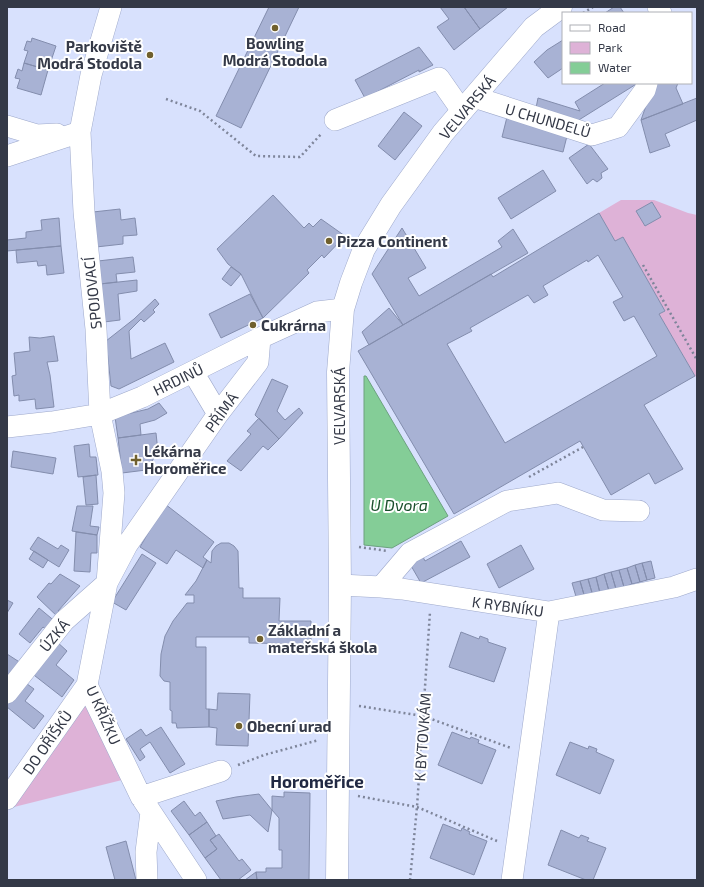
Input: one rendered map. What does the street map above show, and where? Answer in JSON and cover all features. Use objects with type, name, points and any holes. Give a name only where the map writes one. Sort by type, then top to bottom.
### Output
[{"type":"main road","name":"VELVARSKÁ","points":[[337,880],[340,586],[338,372],[343,309],[364,249],[391,205],[443,133],[534,27],[561,7]]},
{"type":"street","name":"SPOJOVACÍ","points":[[107,582],[114,493],[112,471],[100,414],[96,329],[84,212],[80,132],[91,75],[111,7]]},
{"type":"street","points":[[335,120],[439,78],[468,104]]},
{"type":"street","name":"U CHUNDELŮ","points":[[468,104],[592,135],[618,127],[645,90],[647,84]]},
{"type":"street","points":[[7,126],[37,135],[80,132]]},
{"type":"street","points":[[7,156],[80,132]]},
{"type":"street","name":"HRDINŮ","points":[[7,427],[52,422],[100,414],[142,397],[260,338],[317,312],[343,309]]},
{"type":"street","name":"PŘÍMÁ","points":[[107,582],[127,545],[218,414],[258,362],[260,338]]},
{"type":"street","points":[[193,372],[218,414]]},
{"type":"street","points":[[381,587],[410,553],[507,501],[558,493],[603,510],[639,511]]},
{"type":"street","name":"K RYBNÍKU","points":[[340,586],[381,587],[549,612],[674,587],[697,579]]},
{"type":"street","name":"U KŘÍŽKU","points":[[107,582],[87,685],[146,805],[196,880]]},
{"type":"street","name":"ÚZKÁ","points":[[7,692],[64,621],[107,582]]},
{"type":"street","points":[[512,880],[549,612]]},
{"type":"street","name":"DO OŘÍŠKŮ","points":[[7,799],[87,685]]},
{"type":"street","points":[[147,880],[146,805],[221,771]]},
{"type":"path","points":[[166,99],[200,111],[256,156],[300,157],[335,120]]},
{"type":"path","points":[[643,265],[697,360]]},
{"type":"path","name":"K BYTOVKÁM","points":[[410,880],[417,807],[431,594]]},
{"type":"path","points":[[354,705],[423,716],[529,755]]},
{"type":"path","points":[[221,771],[264,755],[339,735]]},
{"type":"path","points":[[354,795],[417,807],[516,848]]},
{"type":"green space","points":[[621,200],[654,200],[697,215],[697,379],[659,314],[665,311],[623,238],[615,241],[599,213]]},
{"type":"green space","points":[[87,700],[122,780],[14,807]]},
{"type":"water","name":"U Dvora","points":[[364,376],[366,376],[448,516],[392,548],[364,545]]},
{"type":"building","points":[[269,7],[299,7],[241,128],[216,116]]},
{"type":"building","points":[[440,7],[464,7],[480,29],[454,50],[437,27],[449,19]]},
{"type":"building","points":[[464,7],[508,7],[480,29]]},
{"type":"building","points":[[614,7],[620,7],[623,12],[606,12]]},
{"type":"building","points":[[32,38],[56,46],[48,70],[24,63],[28,51],[24,50],[27,41],[31,42]]},
{"type":"building","points":[[562,41],[562,69],[548,78],[534,62],[547,50]]},
{"type":"building","points":[[419,47],[433,65],[419,72],[419,70],[365,98],[355,80]]},
{"type":"building","points":[[24,63],[48,70],[41,95],[17,88],[20,79],[15,78],[18,69],[22,71]]},
{"type":"building","points":[[603,84],[636,84],[574,123],[535,113],[538,98],[580,111],[575,102]]},
{"type":"building","points":[[654,84],[678,84],[676,88],[683,104],[641,120]]},
{"type":"building","points":[[697,98],[697,120],[665,134],[670,146],[650,153],[641,120]]},
{"type":"building","points":[[404,112],[422,126],[395,160],[378,146]]},
{"type":"building","points":[[507,117],[568,132],[563,152],[502,137]]},
{"type":"building","points":[[589,144],[608,169],[601,173],[602,178],[597,182],[593,179],[587,184],[569,158]]},
{"type":"building","points":[[543,170],[556,191],[511,219],[498,198]]},
{"type":"building","points":[[273,195],[304,228],[309,223],[313,227],[321,219],[345,236],[324,258],[322,255],[307,270],[309,273],[263,318],[241,274],[228,264],[217,249]]},
{"type":"building","points":[[652,202],[661,217],[645,226],[636,211]]},
{"type":"building","points":[[120,209],[121,220],[135,218],[137,235],[123,236],[123,244],[96,247],[93,212]]},
{"type":"building","points":[[599,213],[615,241],[623,237],[665,311],[659,314],[695,376],[644,405],[683,469],[655,484],[649,473],[611,495],[580,441],[454,514],[358,351],[491,274],[493,277]],"holes":[[[598,255],[623,297],[613,302],[624,321],[634,316],[657,356],[505,443],[447,344],[472,331],[470,328],[528,295],[534,303],[548,295],[543,286]]]},
{"type":"building","points":[[59,218],[61,246],[7,251],[7,240],[26,238],[26,232],[42,230],[41,220]]},
{"type":"building","points":[[402,228],[426,268],[408,278],[419,296],[502,247],[498,241],[513,229],[528,253],[403,325],[372,274]]},
{"type":"building","points":[[61,246],[64,273],[47,275],[46,265],[38,266],[37,261],[17,263],[16,250]]},
{"type":"building","points":[[133,257],[135,272],[116,274],[117,282],[100,284],[98,261]]},
{"type":"building","points":[[231,267],[241,274],[231,286],[222,279]]},
{"type":"building","points":[[137,280],[137,291],[118,294],[120,320],[104,322],[100,284]]},
{"type":"building","points":[[250,294],[263,318],[221,338],[209,314]]},
{"type":"building","points":[[155,299],[159,304],[153,310],[155,312],[144,322],[141,319],[129,331],[131,359],[165,343],[174,362],[119,389],[111,386],[106,341],[134,319]]},
{"type":"building","points":[[389,308],[403,325],[369,345],[362,332]]},
{"type":"building","points":[[54,336],[58,361],[47,362],[54,407],[36,409],[35,399],[19,401],[19,395],[14,396],[12,376],[16,375],[14,353],[30,351],[29,337],[40,338]]},
{"type":"building","points":[[272,379],[288,386],[277,411],[285,420],[299,408],[303,413],[279,439],[255,415]]},
{"type":"building","points":[[159,403],[167,413],[155,420],[140,424],[141,435],[118,438],[115,417],[148,409]]},
{"type":"building","points":[[259,418],[279,439],[268,450],[263,446],[241,471],[227,461],[251,434],[247,431]]},
{"type":"building","points":[[156,433],[158,452],[146,470],[122,473],[118,438]]},
{"type":"building","points":[[89,444],[90,457],[96,457],[98,475],[78,477],[74,446]]},
{"type":"building","points":[[13,451],[56,458],[53,474],[11,467]]},
{"type":"building","points":[[96,475],[98,504],[86,505],[83,477]]},
{"type":"building","points":[[165,504],[214,542],[203,557],[207,560],[203,568],[176,550],[167,564],[140,547]]},
{"type":"building","points":[[77,506],[93,506],[90,526],[99,527],[97,535],[72,531]]},
{"type":"building","points":[[76,532],[97,535],[97,553],[91,553],[90,572],[74,571]]},
{"type":"building","points":[[38,537],[58,549],[61,545],[69,550],[59,567],[30,549]]},
{"type":"building","points":[[461,541],[470,557],[421,583],[410,564],[423,557],[425,561]]},
{"type":"building","points":[[221,543],[229,543],[238,551],[239,588],[243,588],[243,598],[280,598],[279,621],[311,621],[311,644],[249,643],[249,637],[196,637],[196,647],[206,647],[206,709],[209,709],[209,727],[177,728],[176,723],[172,723],[172,711],[170,710],[170,682],[164,681],[160,676],[161,654],[165,636],[173,621],[187,603],[194,603],[194,595],[185,595],[196,581],[207,560],[211,563],[212,551]]},
{"type":"building","points":[[521,545],[534,569],[499,588],[487,564]]},
{"type":"building","points":[[34,551],[48,560],[43,568],[29,559]]},
{"type":"building","points":[[142,554],[156,563],[126,610],[112,602]]},
{"type":"building","points":[[651,561],[655,578],[647,580],[642,563]]},
{"type":"building","points":[[642,563],[647,580],[640,582],[635,565]]},
{"type":"building","points":[[635,565],[640,582],[632,584],[627,568]]},
{"type":"building","points":[[627,568],[632,584],[624,587],[619,570]]},
{"type":"building","points":[[619,570],[624,587],[616,589],[611,572]]},
{"type":"building","points":[[611,572],[616,589],[609,591],[604,574]]},
{"type":"building","points":[[60,574],[80,586],[58,611],[63,615],[60,619],[37,597],[49,583],[51,584]]},
{"type":"building","points":[[604,574],[609,591],[600,593],[596,577]]},
{"type":"building","points":[[596,577],[600,593],[593,596],[588,579]]},
{"type":"building","points":[[588,579],[593,596],[585,598],[580,581]]},
{"type":"building","points":[[580,581],[585,598],[577,600],[572,583]]},
{"type":"building","points":[[7,600],[13,603],[7,613]]},
{"type":"building","points":[[39,608],[57,623],[49,632],[43,627],[30,643],[19,634]]},
{"type":"building","points":[[461,632],[479,639],[480,636],[488,639],[488,642],[506,648],[494,682],[449,667]]},
{"type":"building","points":[[56,641],[67,651],[56,665],[74,680],[62,697],[30,672]]},
{"type":"building","points":[[7,654],[21,663],[7,678]]},
{"type":"building","points":[[23,681],[34,689],[25,701],[44,716],[34,729],[7,707],[7,702]]},
{"type":"building","points":[[218,693],[250,694],[248,746],[216,745],[217,728],[209,727],[209,709],[217,710]]},
{"type":"building","points":[[161,727],[185,764],[170,773],[150,742],[140,749],[145,757],[140,761],[126,739],[141,729],[146,736]]},
{"type":"building","points":[[452,732],[470,739],[471,737],[479,740],[478,743],[496,750],[482,784],[438,765]]},
{"type":"building","points":[[570,742],[588,749],[589,746],[597,749],[596,752],[614,760],[600,794],[556,775]]},
{"type":"building","points":[[284,792],[310,793],[309,880],[257,880],[256,872],[266,872],[266,868],[282,868],[282,850],[279,850],[279,818],[272,810],[272,796],[284,797]]},
{"type":"building","points":[[259,794],[272,810],[268,832],[250,815],[223,819],[216,801]]},
{"type":"building","points":[[184,801],[195,816],[200,812],[207,822],[189,835],[171,811]]},
{"type":"building","points":[[207,822],[216,836],[210,840],[217,849],[205,858],[189,835]]},
{"type":"building","points":[[443,824],[461,831],[462,828],[470,832],[469,834],[487,841],[474,875],[430,858]]},
{"type":"building","points":[[561,830],[579,838],[581,835],[589,838],[587,841],[606,848],[593,880],[586,880],[548,865]]},
{"type":"building","points":[[219,834],[239,861],[242,859],[251,870],[238,880],[221,880],[205,858],[217,849],[210,840]]},
{"type":"building","points":[[126,841],[136,880],[115,880],[106,847]]},
{"type":"building","points":[[256,872],[257,880],[245,880]]},
{"type":"place","name":"Bowling Modrá Stodola","points":[[275,28]]},
{"type":"place","name":"Parkoviště Modrá Stodola","points":[[150,55]]},
{"type":"place","name":"Pizza Continent","points":[[329,241]]},
{"type":"place","name":"Cukrárna","points":[[253,325]]},
{"type":"place","name":"Lékárna Horoměřice","points":[[136,460]]},
{"type":"place","name":"Základní a mateřská škola","points":[[260,639]]},
{"type":"place","name":"Obecní urad","points":[[239,726]]},
{"type":"district","name":"Horoměřice","points":[[317,781]]}]
